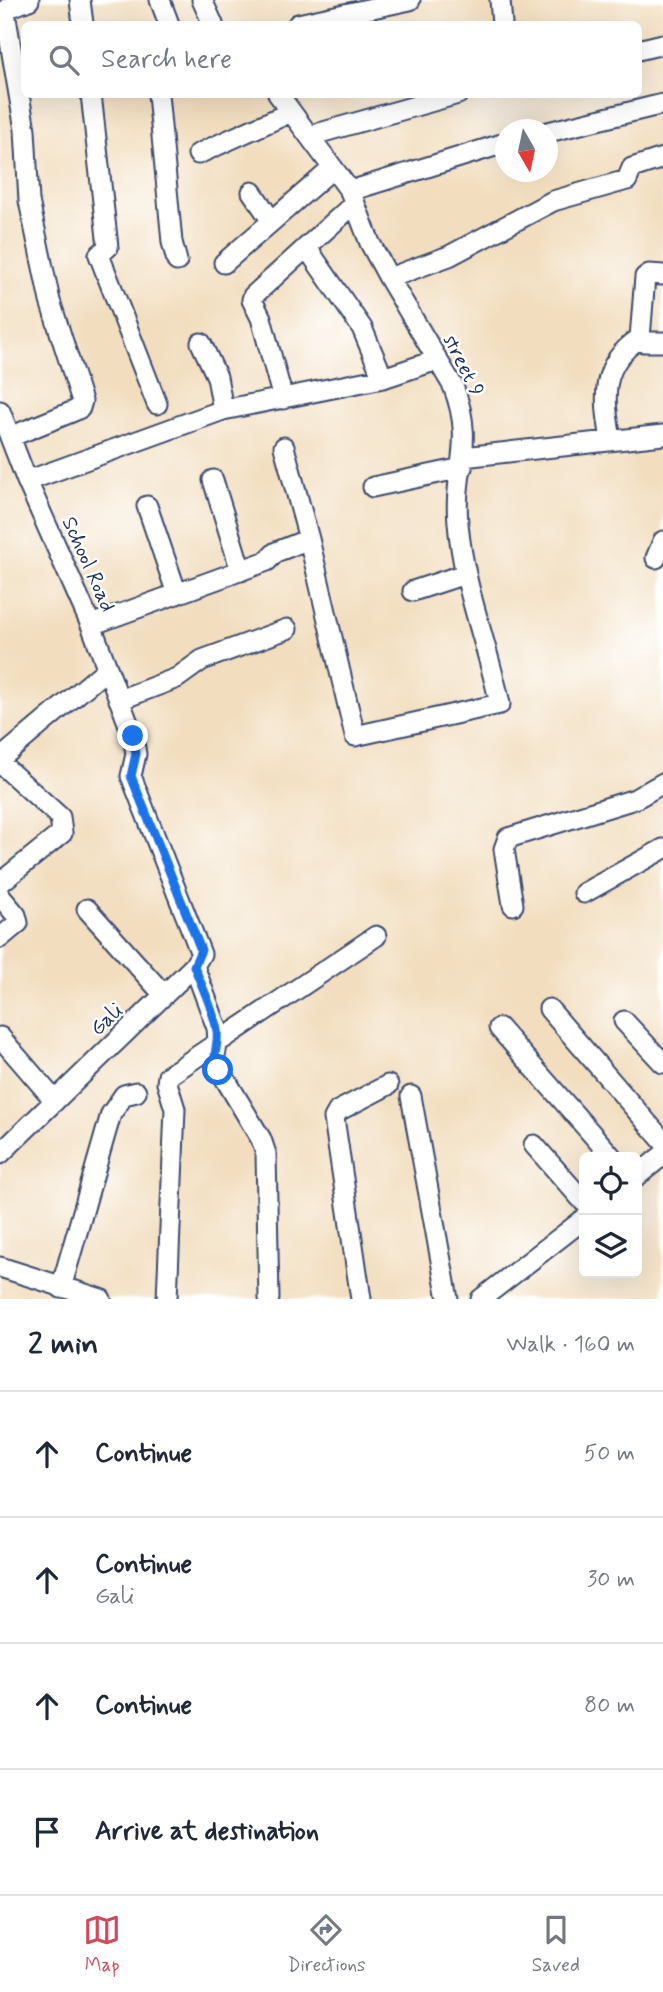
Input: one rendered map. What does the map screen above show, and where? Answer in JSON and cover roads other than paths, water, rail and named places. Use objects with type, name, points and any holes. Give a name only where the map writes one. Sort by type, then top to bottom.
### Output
[{"type":"street","points":[[10,437],[80,408],[82,401],[50,301],[29,201],[25,130],[5,12],[8,8],[29,0]]},
{"type":"street","points":[[80,0],[83,21]]},
{"type":"street","points":[[160,0],[168,21]]},
{"type":"street","points":[[202,0],[211,21]]},
{"type":"street","points":[[312,21],[410,0]]},
{"type":"street","points":[[500,0],[502,21]]},
{"type":"street","points":[[642,49],[663,44]]},
{"type":"street","points":[[91,98],[108,247],[99,255],[157,404]]},
{"type":"street","points":[[158,98],[172,242],[177,261]]},
{"type":"street","name":"street 9","points":[[281,98],[352,197],[389,278],[438,360],[462,408],[466,430],[457,520],[465,574],[500,704],[355,736],[309,540]]},
{"type":"street","points":[[309,136],[444,98]]},
{"type":"street","points":[[558,130],[663,104]]},
{"type":"street","points":[[198,154],[291,112]]},
{"type":"street","points":[[283,399],[261,318],[252,300],[307,248],[352,197],[495,147]]},
{"type":"street","points":[[389,278],[449,256],[553,201],[627,180],[632,168],[663,158]]},
{"type":"street","points":[[224,263],[333,169]]},
{"type":"street","points":[[252,192],[271,220]]},
{"type":"street","points":[[307,248],[362,328],[383,378]]},
{"type":"street","points":[[640,338],[645,277],[649,274],[663,275]]},
{"type":"street","points":[[640,338],[644,342],[663,342]]},
{"type":"street","points":[[611,440],[604,398],[607,378],[625,347],[640,338]]},
{"type":"street","points":[[201,343],[217,377],[223,410]]},
{"type":"street","points":[[27,481],[223,410],[383,378],[438,360]]},
{"type":"street","name":"School Road","points":[[0,411],[27,481],[92,625],[133,736],[136,754],[131,776],[201,950],[194,966]]},
{"type":"street","points":[[373,487],[463,462],[663,435]]},
{"type":"street","points":[[92,625],[267,561],[276,552],[309,540],[284,447]]},
{"type":"street","points":[[213,480],[241,570]]},
{"type":"street","points":[[147,506],[177,594]]},
{"type":"street","points":[[414,591],[465,574]]},
{"type":"street","points":[[119,700],[177,678],[202,660],[286,629]]},
{"type":"street","points":[[0,883],[62,832],[64,826],[60,817],[0,761],[107,669]]},
{"type":"street","points":[[513,905],[504,849],[508,838],[635,799],[663,783]]},
{"type":"street","points":[[584,893],[663,849]]},
{"type":"street","points":[[0,896],[16,915],[18,923],[0,938]]},
{"type":"street","points":[[86,909],[164,995]]},
{"type":"street","points":[[167,1299],[175,1109],[167,1083],[168,1076],[376,936]]},
{"type":"street","points":[[194,966],[217,1028],[218,1041],[214,1060],[261,1139],[266,1154],[269,1299]]},
{"type":"street","name":"Gali","points":[[0,1154],[194,966]]},
{"type":"street","points":[[550,1009],[663,1141]]},
{"type":"street","points":[[625,1021],[663,1063]]},
{"type":"street","points":[[499,1028],[608,1152]]},
{"type":"street","points":[[0,1037],[55,1101]]},
{"type":"street","points":[[361,1299],[334,1118],[338,1111],[388,1085]]},
{"type":"street","points":[[61,1288],[111,1114],[124,1095],[135,1092]]},
{"type":"street","points":[[411,1096],[448,1299]]},
{"type":"street","points":[[534,1145],[579,1196]]},
{"type":"street","points":[[642,1172],[663,1155]]},
{"type":"street","points":[[481,1299],[579,1223]]},
{"type":"street","points":[[0,1266],[101,1299]]}]
